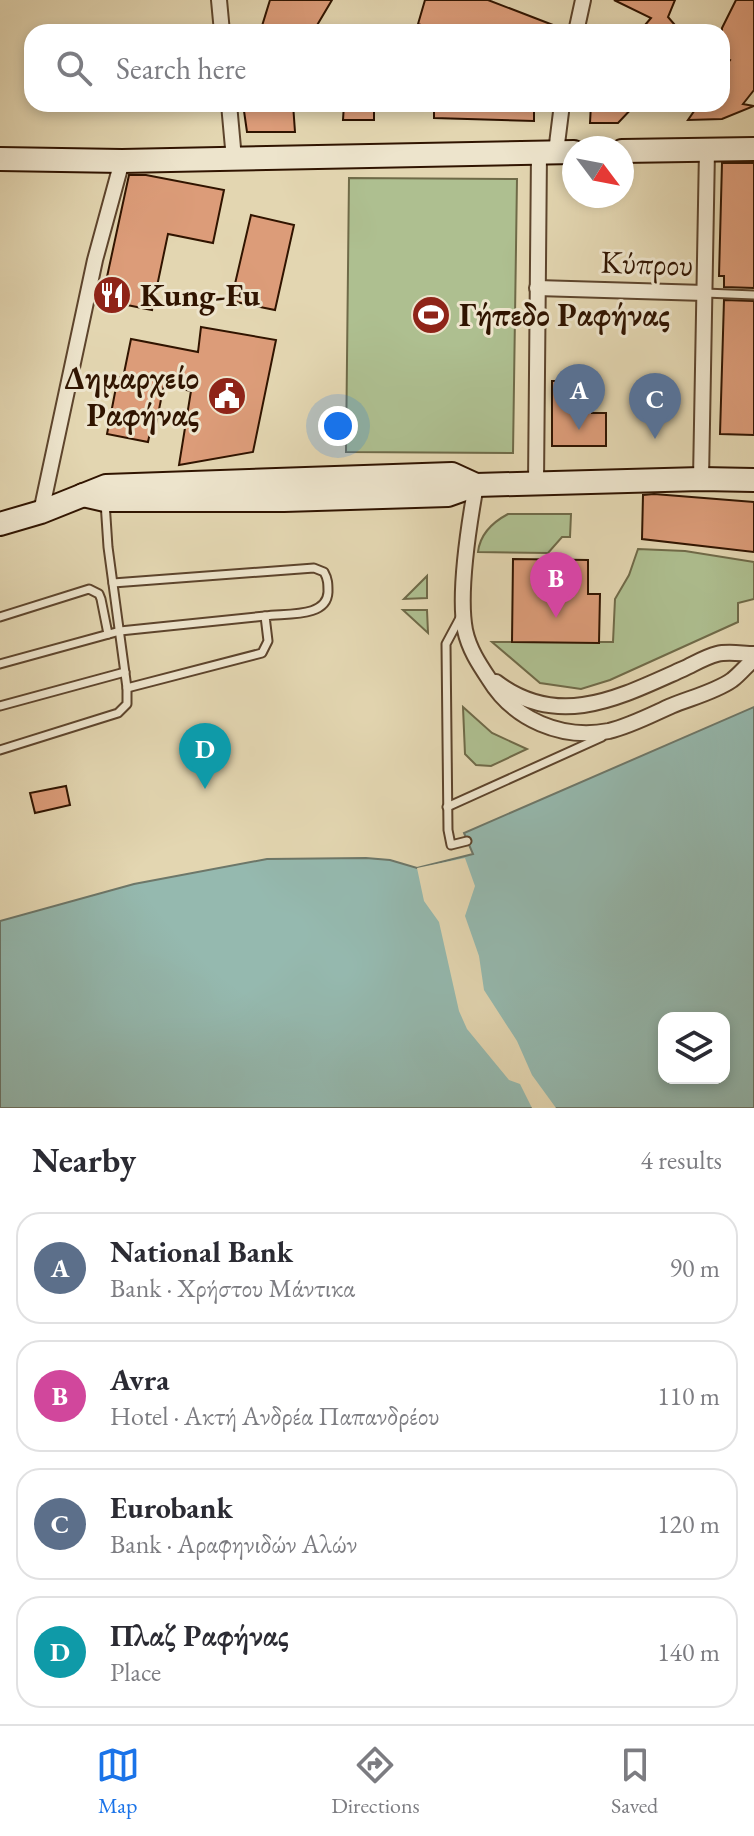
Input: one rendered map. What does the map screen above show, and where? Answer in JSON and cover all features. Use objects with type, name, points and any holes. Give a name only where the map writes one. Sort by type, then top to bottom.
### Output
[{"type":"street","points":[[219,0],[221,24]]},
{"type":"street","points":[[577,24],[580,1]]},
{"type":"street","points":[[230,112],[234,159]]},
{"type":"street","points":[[536,483],[537,288],[561,112]]},
{"type":"street","points":[[634,151],[754,149]]},
{"type":"street","points":[[701,479],[707,150]]},
{"type":"street","points":[[0,159],[122,161],[556,152]]},
{"type":"street","points":[[41,512],[95,260],[122,161]]},
{"type":"street","name":"Κύπρου","points":[[537,288],[705,293]]},
{"type":"street","points":[[0,524],[94,498],[106,486],[452,474],[476,485],[754,480]]},
{"type":"street","points":[[476,485],[468,539],[464,611],[469,644],[495,689],[527,718],[568,732],[590,733],[632,723],[731,681],[754,656]]},
{"type":"street","points":[[483,671],[527,699],[579,707],[620,697],[718,653],[754,656]]},
{"type":"lane","name":"Κύπρου","points":[[705,293],[754,295]]},
{"type":"lane","points":[[0,750],[118,713],[127,704],[108,547],[94,498]]},
{"type":"lane","points":[[0,664],[120,631],[316,610],[324,606],[328,597],[324,572],[314,568],[113,583]]},
{"type":"lane","points":[[0,617],[89,589],[99,594],[108,634]]},
{"type":"lane","points":[[464,611],[446,644],[447,807],[449,842],[455,845],[467,841]]},
{"type":"lane","points":[[127,688],[262,653],[267,646],[265,616]]},
{"type":"lane","points":[[0,706],[125,672]]},
{"type":"lane","points":[[447,807],[632,723]]},
{"type":"green space","name":"Γήπεδο Ραφήνας","points":[[349,178],[517,179],[513,453],[346,452]]},
{"type":"green space","points":[[508,514],[571,514],[570,537],[562,537],[548,553],[478,552],[488,529]]},
{"type":"green space","points":[[638,549],[685,551],[754,562],[754,599],[738,603],[738,622],[610,680],[581,689],[540,683],[492,642],[613,642],[615,599],[629,575]]},
{"type":"green space","points":[[427,576],[427,598],[404,599]]},
{"type":"green space","points":[[403,610],[427,610],[428,633]]},
{"type":"green space","points":[[463,707],[492,733],[527,749],[491,766],[476,765],[465,754]]},
{"type":"water","points":[[754,707],[754,1108],[0,1108],[0,921],[134,884],[267,859],[366,858],[390,860],[417,868],[473,854],[464,833]]},
{"type":"pier","points":[[465,858],[475,886],[465,916],[479,956],[484,990],[517,1041],[532,1075],[556,1108],[532,1108],[520,1084],[509,1080],[467,1029],[459,1011],[439,922],[424,901],[417,868]]},
{"type":"building","points":[[270,0],[332,0],[318,24],[263,24]]},
{"type":"building","points":[[425,0],[488,0],[550,24],[418,24]]},
{"type":"building","points":[[614,0],[675,0],[668,17],[674,24],[646,24],[651,18]]},
{"type":"building","points":[[736,0],[754,0],[754,90],[743,104],[754,106],[722,119],[688,120],[694,112],[730,112],[730,24],[724,24]]},
{"type":"building","points":[[244,112],[294,112],[295,132],[247,132]]},
{"type":"building","points":[[344,112],[374,112],[374,120],[343,120]]},
{"type":"building","points":[[434,112],[534,112],[534,121],[434,118]]},
{"type":"building","points":[[591,112],[628,112],[618,123],[590,123]]},
{"type":"building","points":[[722,163],[754,163],[754,288],[724,287],[724,276],[719,276]]},
{"type":"building","points":[[129,175],[146,175],[224,190],[213,243],[168,234],[152,310],[102,300]]},
{"type":"building","points":[[251,215],[294,225],[275,310],[231,301]]},
{"type":"building","points":[[724,300],[754,301],[754,435],[720,434]]},
{"type":"building","name":"Δημαρχείο Ραφήνας","points":[[201,327],[276,340],[253,452],[179,465],[191,391],[164,385],[156,424],[152,423],[148,442],[107,434],[118,377],[123,378],[131,339],[198,352]]},
{"type":"building","points":[[552,381],[592,381],[592,413],[606,413],[606,446],[552,446]]},
{"type":"building","points":[[643,495],[754,502],[754,552],[642,539]]},
{"type":"building","points":[[513,559],[588,560],[588,594],[600,594],[599,643],[512,642]]},
{"type":"building","points":[[66,786],[70,805],[35,813],[30,793]]},
{"type":"place","name":"Kung-Fu","points":[[112,295]]},
{"type":"place","name":"Γήπεδο Ραφήνας","points":[[431,315]]},
{"type":"place","name":"Δημαρχείο Ραφήνας","points":[[227,396]]},
{"type":"place","name":"National Bank","points":[[579,430]]},
{"type":"place","name":"Eurobank","points":[[655,439]]},
{"type":"place","name":"Avra","points":[[556,618]]},
{"type":"place","name":"Πλαζ Ραφήνας","points":[[205,789]]}]
